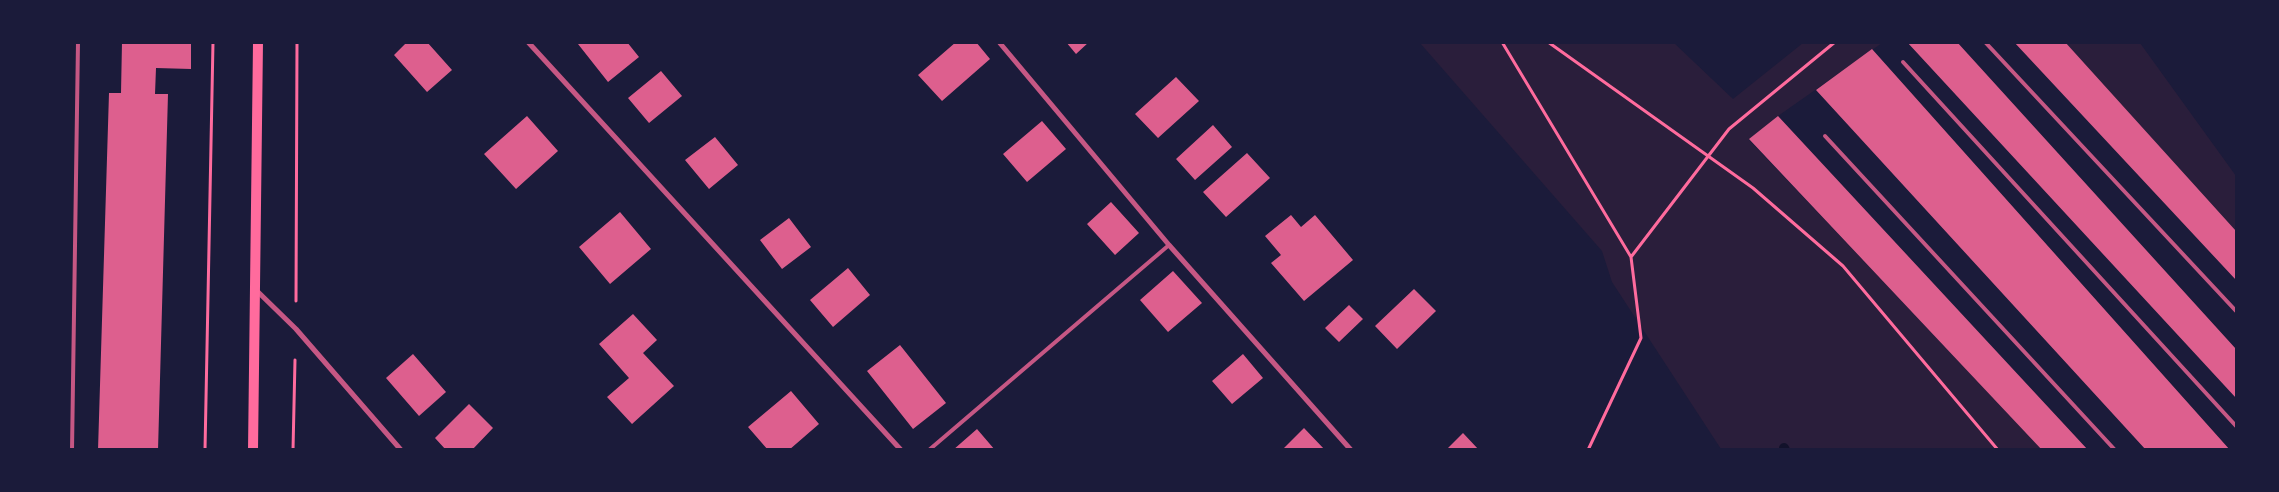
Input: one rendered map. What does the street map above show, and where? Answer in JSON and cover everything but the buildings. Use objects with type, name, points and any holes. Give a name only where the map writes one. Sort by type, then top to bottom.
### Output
[{"type":"main road","points":[[253,450],[258,42]]},
{"type":"street","points":[[528,42],[901,450]]},
{"type":"street","points":[[999,42],[1169,245],[1351,450]]},
{"type":"street","points":[[255,288],[296,329],[401,450]]},
{"type":"lane","points":[[72,450],[78,42]]},
{"type":"lane","points":[[1985,42],[2236,311]]},
{"type":"lane","points":[[1903,62],[2236,426]]},
{"type":"lane","points":[[1825,136],[2115,450]]},
{"type":"lane","points":[[929,450],[1169,245]]},
{"type":"path","points":[[206,450],[213,42]]},
{"type":"path","points":[[295,177],[297,42]]},
{"type":"path","points":[[1502,42],[1631,257],[1642,338],[1588,450]]},
{"type":"path","points":[[1548,42],[1753,188],[1843,266],[1998,450]]},
{"type":"path","points":[[1631,257],[1706,156],[1729,129],[1835,42]]},
{"type":"shaded area","points":[[1420,43],[1674,43],[1733,99],[1803,43],[1882,43],[1778,116],[1749,140],[2042,449],[1721,449],[1612,282],[1602,251]]},
{"type":"shaded area","points":[[2065,43],[2140,43],[2236,176],[2236,231]]}]
